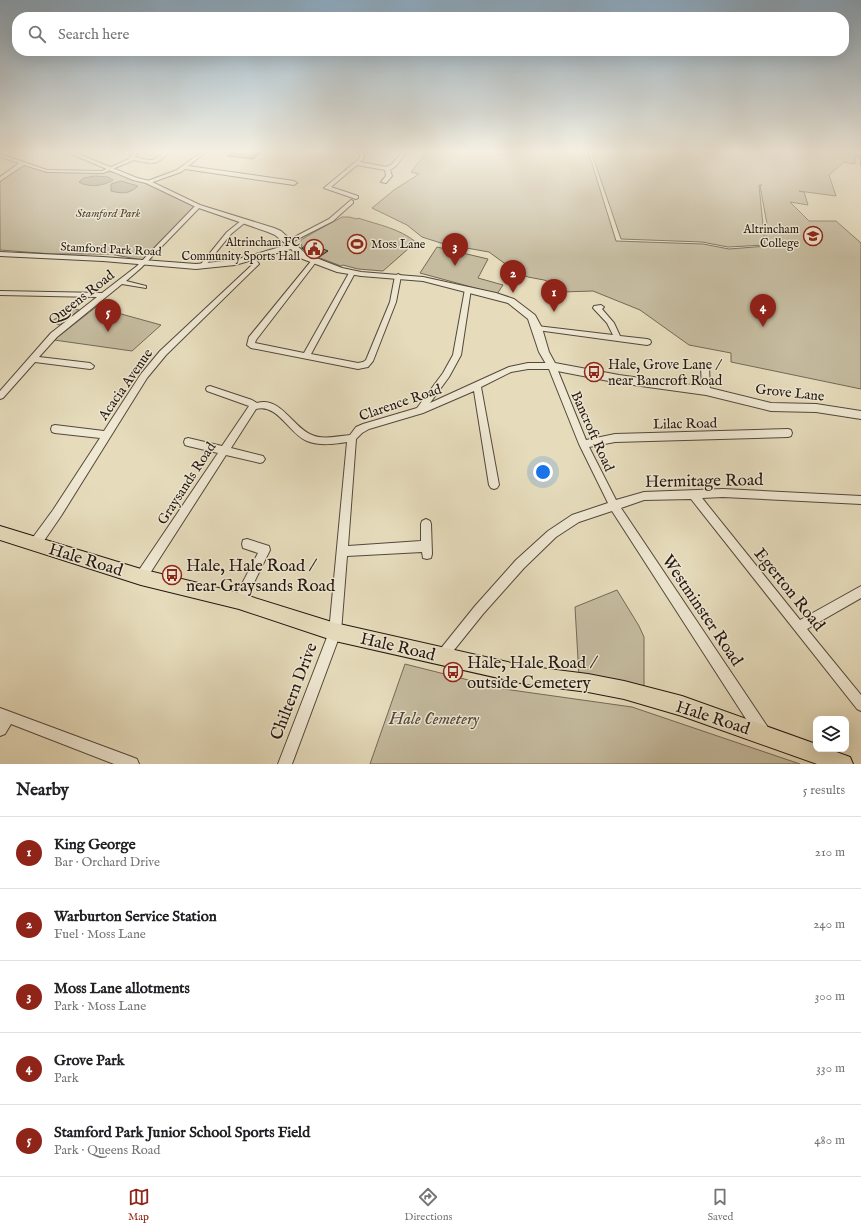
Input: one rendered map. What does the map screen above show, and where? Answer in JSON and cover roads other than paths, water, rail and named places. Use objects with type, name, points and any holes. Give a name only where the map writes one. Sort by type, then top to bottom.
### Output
[{"type":"main road","name":"Hale Road","points":[[0,533],[141,577],[239,601],[335,632],[525,675],[588,683],[624,690],[682,706],[764,734],[843,764]]},
{"type":"street","points":[[158,187],[198,206],[274,231],[301,254],[314,261],[352,273],[423,279],[468,289],[511,301],[532,317],[544,352],[552,366]]},
{"type":"street","points":[[328,187],[326,188],[356,197]]},
{"type":"street","points":[[289,244],[331,220],[350,202]]},
{"type":"street","name":"Queens Road","points":[[0,396],[54,335],[122,282],[143,263],[198,206]]},
{"type":"street","points":[[203,265],[229,233],[244,221]]},
{"type":"street","name":"Stamford Park Road","points":[[0,254],[143,263],[203,265],[227,264],[253,258],[289,244]]},
{"type":"street","name":"Acacia Avenue","points":[[35,544],[57,513],[105,435],[144,376],[163,353],[256,264],[253,258]]},
{"type":"street","points":[[314,261],[250,342],[254,346],[358,366],[366,365],[393,302],[398,276]]},
{"type":"street","points":[[306,356],[352,273]]},
{"type":"street","points":[[122,282],[144,287]]},
{"type":"street","points":[[419,411],[446,375],[457,355],[468,289]]},
{"type":"street","points":[[0,292],[105,295]]},
{"type":"street","points":[[601,307],[596,308],[615,328],[617,338]]},
{"type":"street","points":[[537,328],[647,342]]},
{"type":"street","points":[[32,359],[90,366]]},
{"type":"street","name":"Clarence Road","points":[[335,632],[352,438],[359,430],[366,426],[419,411],[477,386],[509,370],[528,366],[552,366]]},
{"type":"street","name":"Grove Lane","points":[[552,366],[619,379],[706,391],[769,407],[816,408],[861,415]]},
{"type":"street","name":"Bancroft Road","points":[[552,366],[583,444],[614,506]]},
{"type":"street","points":[[705,366],[706,391]]},
{"type":"street","points":[[477,386],[494,485]]},
{"type":"street","points":[[210,389],[249,402],[256,406],[266,405],[276,410],[301,434],[311,438],[329,441],[352,438]]},
{"type":"street","name":"Graysands Road","points":[[141,577],[249,412],[256,406]]},
{"type":"street","points":[[55,429],[105,435]]},
{"type":"street","name":"Lilac Road","points":[[583,444],[615,438],[788,434]]},
{"type":"street","points":[[188,442],[260,459]]},
{"type":"street","name":"Hermitage Road","points":[[442,656],[479,610],[520,564],[552,534],[576,518],[644,496],[743,493],[861,500]]},
{"type":"street","name":"Egerton Road","points":[[693,494],[800,627],[833,672],[861,706]]},
{"type":"street","name":"Westminster Road","points":[[614,506],[764,734]]},
{"type":"street","points":[[342,551],[391,549],[427,550],[426,524]]},
{"type":"street","points":[[239,601],[265,550],[247,544]]},
{"type":"street","points":[[800,627],[861,592]]},
{"type":"street","name":"Chiltern Drive","points":[[285,764],[335,632]]},
{"type":"street","points":[[0,729],[4,716],[132,764]]},
{"type":"place","name":"Altrincham College","points":[[813,236]]},
{"type":"place","name":"Moss Lane","points":[[357,244]]},
{"type":"place","name":"Altrincham FC Community Sports Hall","points":[[314,249]]},
{"type":"place","name":"Moss Lane allotments","points":[[455,266]]},
{"type":"place","name":"Warburton Service Station","points":[[513,293]]},
{"type":"place","name":"King George","points":[[554,312]]},
{"type":"place","name":"Grove Park","points":[[763,327]]},
{"type":"place","name":"Stamford Park Junior School Sports Field","points":[[108,332]]},
{"type":"place","name":"Hale, Grove Lane / near Bancroft Road","points":[[594,372]]},
{"type":"place","name":"Hale, Hale Road / near Graysands Road","points":[[172,575]]},
{"type":"place","name":"Hale, Hale Road / outside Cemetery","points":[[453,672]]},
{"type":"park label","name":"Stamford Park","points":[[108,213]]},
{"type":"park label","name":"Hale Cemetery","points":[[434,718]]}]
